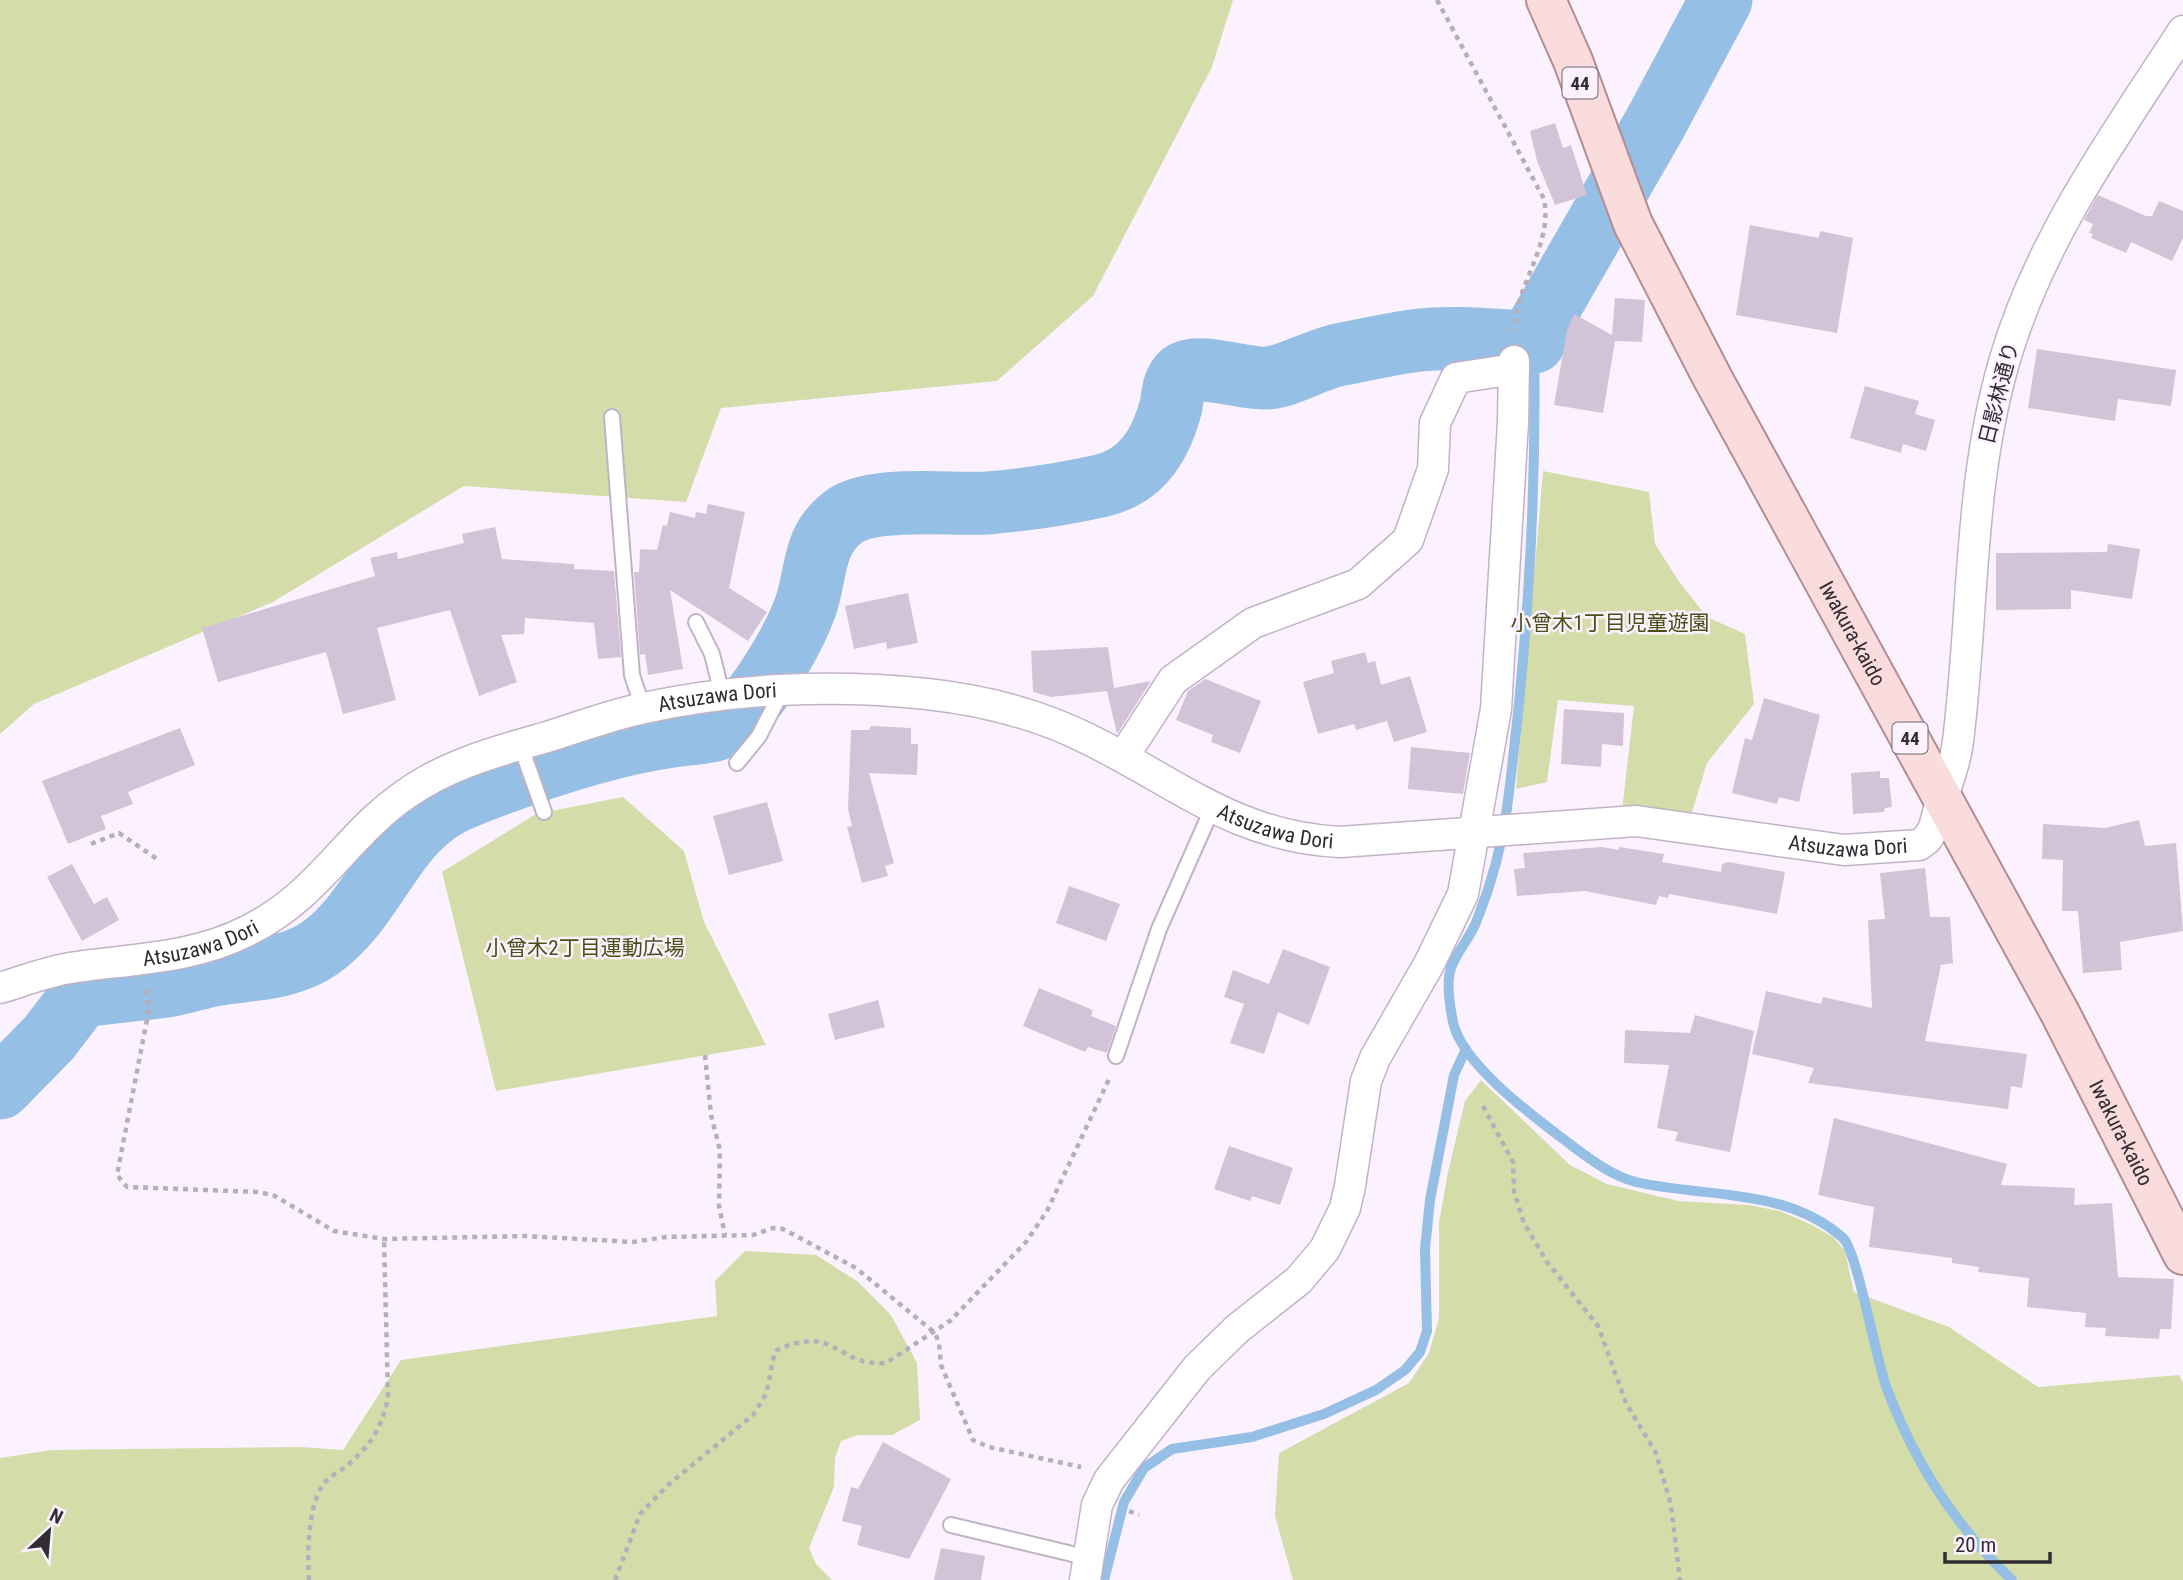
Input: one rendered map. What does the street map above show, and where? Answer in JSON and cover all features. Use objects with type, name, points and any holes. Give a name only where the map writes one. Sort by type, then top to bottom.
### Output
[{"type":"main road","name":"Iwakura-kaido","points":[[1546,0],[1573,61],[1633,223],[1712,377],[2060,1013],[2183,1255]]},
{"type":"street","name":"日影林通り","points":[[1941,796],[1958,745],[1977,497],[1986,438],[2004,359],[2040,264],[2069,206],[2183,31]]},
{"type":"street","points":[[1087,1569],[1097,1505],[1109,1480],[1197,1368],[1237,1329],[1299,1280],[1325,1249],[1345,1208],[1366,1081],[1382,1041],[1453,919],[1476,832],[1496,709],[1514,365],[1456,378],[1435,423],[1433,469],[1408,540],[1358,584],[1253,623],[1173,680],[1123,757]]},
{"type":"street","name":"Atsuzawa Dori","points":[[0,988],[69,969],[189,952],[243,934],[280,912],[311,888],[370,822],[404,794],[444,771],[523,752],[643,708],[722,694],[782,691],[929,694],[993,706],[1049,721],[1123,757],[1212,809],[1254,827],[1311,841],[1340,842],[1636,821],[1802,847],[1844,850],[1891,848],[1919,845],[1927,839],[1934,828],[1941,796]]},
{"type":"lane","points":[[612,417],[632,675],[643,708]]},
{"type":"lane","points":[[696,622],[712,654],[722,694]]},
{"type":"lane","points":[[737,763],[759,736],[782,691]]},
{"type":"lane","points":[[523,752],[544,812]]},
{"type":"lane","points":[[1116,1056],[1159,929],[1212,809]]},
{"type":"lane","points":[[951,1525],[1087,1569]]},
{"type":"path","points":[[1437,0],[1544,199],[1545,228],[1517,300],[1515,321]]},
{"type":"path","points":[[92,844],[119,833],[160,861]]},
{"type":"path","points":[[149,1009],[117,1175],[121,1183],[127,1186],[259,1192],[275,1196],[334,1231],[384,1239],[525,1236],[633,1241],[753,1234],[773,1228],[783,1229],[804,1243],[856,1268],[935,1333],[941,1365],[962,1422],[973,1440],[989,1447],[1080,1466],[1109,1480]]},
{"type":"path","points":[[705,1055],[711,1115],[720,1150],[719,1206],[725,1235]]},
{"type":"path","points":[[615,1580],[640,1514],[668,1485],[752,1415],[766,1394],[775,1351],[797,1341],[816,1339],[856,1359],[873,1364],[886,1363],[935,1333],[1026,1242],[1047,1211],[1108,1082],[1116,1056]]},
{"type":"path","points":[[1483,1106],[1513,1161],[1514,1191],[1524,1223],[1547,1262],[1598,1326],[1626,1403],[1656,1453],[1671,1505],[1680,1580]]},
{"type":"path","points":[[309,1580],[310,1529],[323,1484],[362,1453],[378,1432],[385,1416],[388,1397],[384,1239]]},
{"type":"green space","points":[[0,0],[1233,0],[1212,67],[1093,296],[997,381],[721,408],[686,502],[464,486],[273,602],[34,704],[0,734]]},
{"type":"green space","name":"小曾木1丁目児童遊園","points":[[1543,471],[1649,492],[1655,544],[1678,580],[1707,617],[1745,634],[1754,704],[1707,763],[1692,812],[1622,810],[1634,706],[1558,700],[1547,782],[1516,789]]},
{"type":"green space","name":"小曾木2丁目運動広場","points":[[623,797],[684,851],[704,922],[766,1045],[496,1091],[442,872],[536,814]]},
{"type":"green space","points":[[1481,1080],[1570,1165],[1607,1184],[1678,1201],[1748,1205],[1780,1211],[1810,1224],[1833,1237],[1845,1251],[1854,1292],[1949,1327],[2038,1387],[2179,1375],[2183,1383],[2183,1580],[1293,1580],[1275,1516],[1279,1453],[1409,1383],[1429,1353],[1439,1318],[1439,1223],[1448,1172],[1465,1101]]},
{"type":"green space","points":[[745,1251],[816,1255],[857,1281],[891,1315],[917,1363],[920,1420],[892,1435],[858,1435],[841,1441],[835,1458],[834,1487],[809,1548],[816,1564],[832,1580],[0,1580],[0,1458],[51,1450],[301,1447],[343,1450],[401,1360],[717,1316],[715,1281]]},
{"type":"building","points":[[1555,123],[1563,148],[1571,145],[1587,195],[1555,205],[1537,161],[1530,131]]},
{"type":"building","points":[[2098,195],[2146,216],[2152,216],[2159,201],[2183,211],[2183,238],[2172,261],[2131,242],[2126,253],[2091,238],[2093,234],[2089,233],[2093,224],[2084,220]]},
{"type":"building","points":[[1750,225],[1819,238],[1820,231],[1853,238],[1837,333],[1736,315]]},
{"type":"building","points":[[1615,298],[1645,300],[1642,342],[1615,341],[1603,413],[1554,405],[1567,330],[1574,314],[1612,335]]},
{"type":"building","points":[[2037,349],[2176,370],[2171,406],[2118,399],[2115,421],[2028,408]]},
{"type":"building","points":[[1865,386],[1919,401],[1915,414],[1935,420],[1926,451],[1903,444],[1901,453],[1850,438]]},
{"type":"building","points":[[708,504],[745,512],[729,588],[767,612],[748,641],[670,590],[683,669],[648,675],[645,654],[640,655],[634,572],[639,572],[640,549],[657,550],[663,525],[667,526],[670,512],[695,518],[696,512],[706,514]]},
{"type":"building","points":[[495,527],[502,559],[574,564],[574,569],[614,571],[621,657],[598,659],[594,623],[525,618],[524,634],[501,635],[517,682],[479,696],[450,610],[377,628],[396,700],[343,714],[326,652],[218,682],[202,628],[375,576],[370,558],[397,552],[398,559],[464,543],[462,534]]},
{"type":"building","points":[[2108,544],[2140,549],[2132,599],[2071,590],[2071,609],[1996,610],[1996,553],[2107,552]]},
{"type":"building","points":[[908,593],[918,643],[887,649],[886,642],[854,649],[845,606]]},
{"type":"building","points":[[1108,647],[1114,688],[1151,681],[1117,734],[1107,691],[1051,697],[1033,692],[1031,651]]},
{"type":"building","points":[[1365,652],[1368,663],[1375,661],[1381,685],[1410,676],[1427,732],[1394,742],[1387,721],[1356,730],[1354,724],[1318,734],[1303,682],[1334,673],[1331,661]]},
{"type":"building","points":[[1205,679],[1261,701],[1240,753],[1211,742],[1213,735],[1176,720],[1188,691]]},
{"type":"building","points":[[1764,698],[1820,715],[1799,802],[1779,797],[1777,804],[1732,793],[1745,738],[1752,740]]},
{"type":"building","points":[[1564,709],[1624,713],[1623,746],[1602,744],[1601,767],[1561,764]]},
{"type":"building","points":[[871,726],[911,728],[911,744],[918,744],[917,775],[869,773],[894,863],[885,866],[888,876],[862,883],[847,827],[852,826],[848,809],[851,730],[869,730]]},
{"type":"building","points":[[180,728],[195,765],[128,792],[133,804],[101,816],[106,829],[68,844],[42,781]]},
{"type":"building","points":[[1411,747],[1470,753],[1463,794],[1408,789]]},
{"type":"building","points":[[1880,771],[1880,778],[1889,778],[1892,807],[1885,808],[1884,812],[1853,814],[1851,773]]},
{"type":"building","points":[[767,802],[783,861],[729,875],[713,816]]},
{"type":"building","points":[[2139,820],[2145,846],[2176,843],[2183,931],[2120,942],[2122,970],[2083,973],[2078,911],[2062,911],[2063,860],[2042,859],[2043,824],[2105,828]]},
{"type":"building","points":[[1602,847],[1664,854],[1662,862],[1721,872],[1722,864],[1728,862],[1785,872],[1777,914],[1669,894],[1668,898],[1659,896],[1656,905],[1585,891],[1517,896],[1514,869],[1525,868],[1523,853]]},
{"type":"building","points":[[72,864],[94,904],[107,897],[119,920],[82,941],[47,877]]},
{"type":"building","points":[[1925,868],[1930,917],[1950,917],[1953,963],[1941,965],[1925,1041],[2027,1054],[2022,1088],[2011,1086],[2008,1109],[1808,1083],[1814,1068],[1752,1054],[1766,991],[1821,1004],[1823,997],[1872,1008],[1868,920],[1885,919],[1880,873]]},
{"type":"building","points":[[1069,886],[1120,904],[1106,941],[1056,923]]},
{"type":"building","points":[[1283,949],[1330,967],[1309,1025],[1278,1012],[1264,1054],[1230,1043],[1244,1004],[1224,997],[1233,970],[1269,984]]},
{"type":"building","points":[[1039,988],[1093,1010],[1091,1016],[1116,1026],[1107,1053],[1088,1047],[1085,1052],[1023,1026]]},
{"type":"building","points":[[878,1000],[885,1027],[835,1040],[828,1014]]},
{"type":"building","points":[[1695,1015],[1754,1031],[1730,1152],[1675,1141],[1678,1132],[1657,1128],[1669,1065],[1624,1063],[1625,1030],[1690,1033]]},
{"type":"building","points":[[1834,1118],[2007,1164],[2001,1185],[2075,1188],[2074,1205],[2112,1203],[2118,1277],[2174,1279],[2171,1329],[2160,1329],[2159,1339],[2105,1336],[2106,1328],[2085,1327],[2086,1313],[2027,1307],[2029,1278],[1978,1272],[1979,1267],[1952,1263],[1952,1258],[1869,1247],[1874,1207],[1818,1195]]},
{"type":"building","points":[[1229,1146],[1293,1168],[1280,1205],[1252,1196],[1250,1201],[1214,1189]]},
{"type":"building","points":[[883,1442],[951,1479],[909,1559],[857,1545],[862,1526],[842,1521],[851,1487],[858,1489]]},
{"type":"building","points":[[941,1548],[985,1556],[981,1580],[934,1580]]},
{"type":"waterway","points":[[0,1088],[49,1038],[81,996],[167,986],[212,975],[271,967],[296,960],[320,948],[340,931],[357,911],[419,827],[439,811],[463,798],[592,753],[646,740],[707,732],[732,723],[748,706],[786,649],[806,605],[825,537],[842,518],[855,511],[890,504],[987,503],[1015,500],[1072,492],[1114,482],[1138,467],[1155,446],[1167,420],[1177,381],[1182,374],[1190,371],[1268,378],[1334,356],[1411,341],[1449,338],[1534,342],[1537,329],[1656,122],[1721,0]]},
{"type":"waterway","points":[[1534,342],[1532,517],[1514,750],[1505,822],[1491,879],[1474,926],[1451,968],[1451,1009],[1459,1039],[1486,1074],[1523,1108],[1575,1148],[1612,1172],[1636,1182],[1662,1187],[1771,1202],[1821,1222],[1843,1238],[1860,1283],[1886,1386],[1909,1440],[1954,1514],[2012,1580]]},
{"type":"waterway","points":[[1104,1580],[1124,1502],[1144,1468],[1172,1449],[1252,1437],[1324,1414],[1376,1390],[1405,1370],[1420,1352],[1427,1331],[1425,1249],[1430,1200],[1454,1075],[1466,1049]]}]
